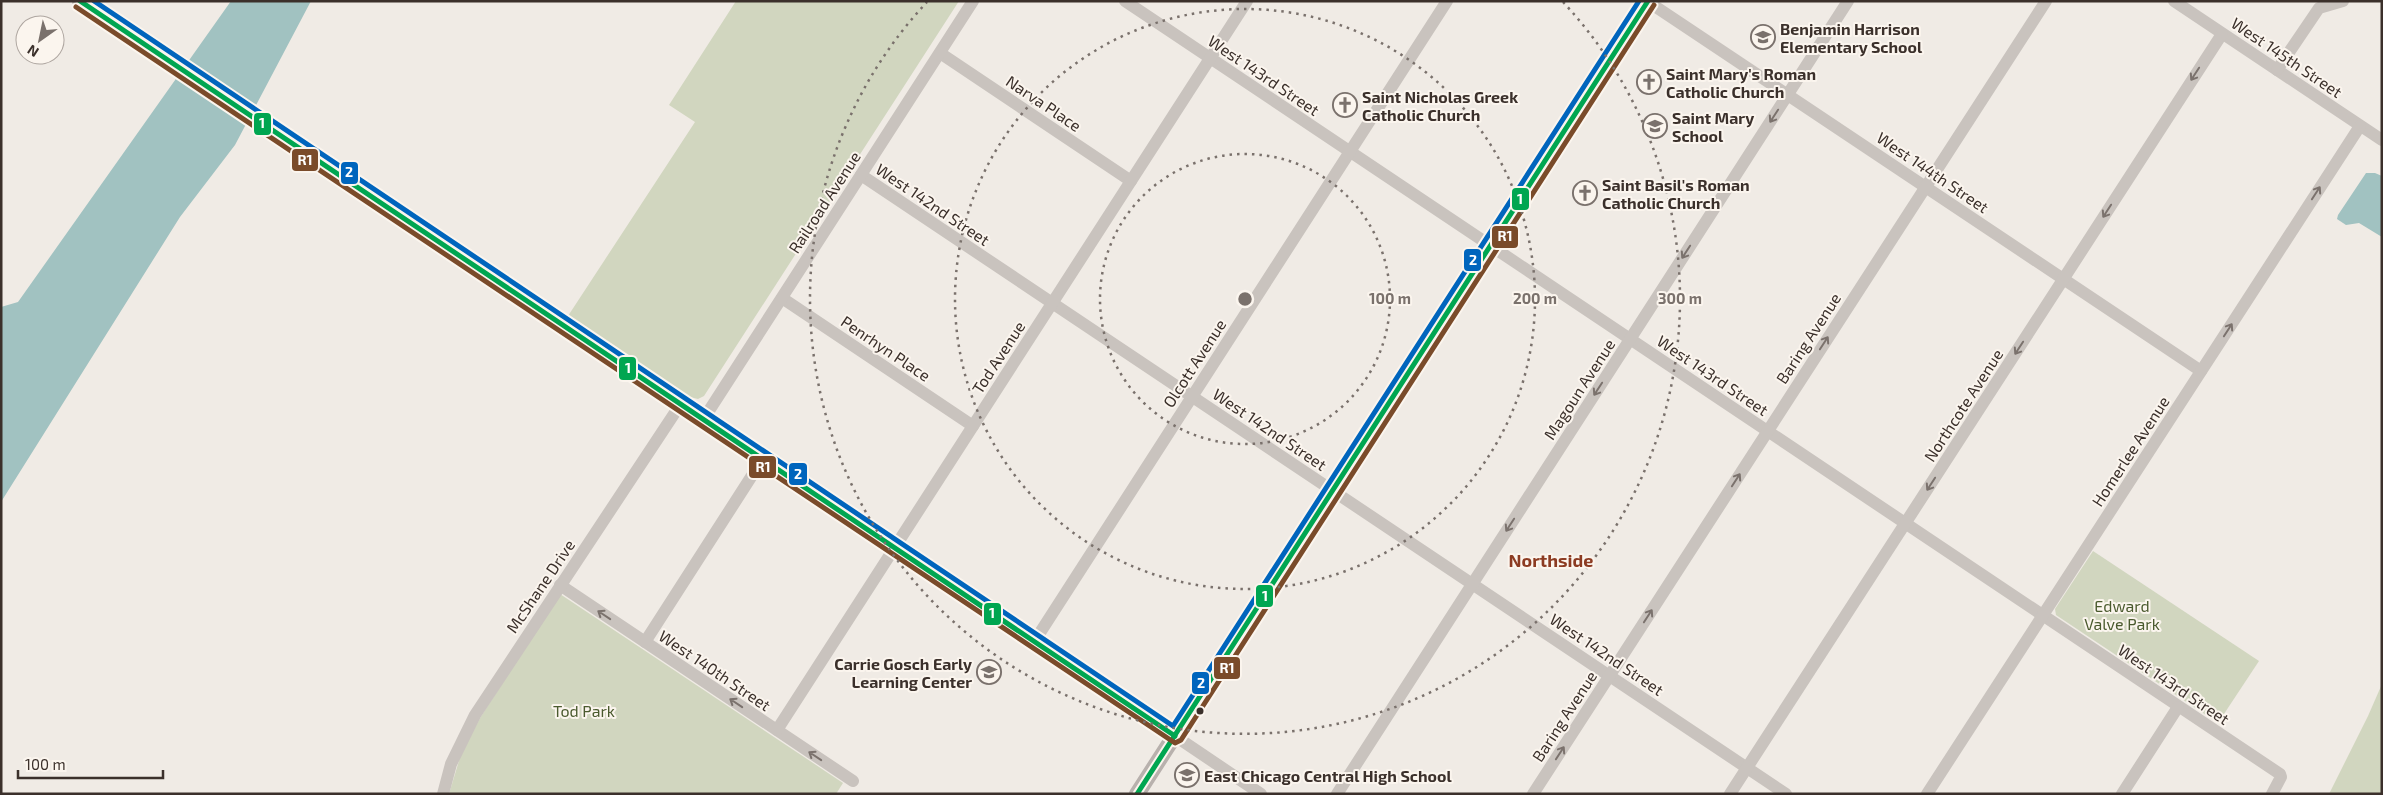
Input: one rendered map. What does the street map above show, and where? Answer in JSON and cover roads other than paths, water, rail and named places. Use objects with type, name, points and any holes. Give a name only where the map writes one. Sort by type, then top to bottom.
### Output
[{"type":"main road","points":[[80,1],[262,125],[1175,736]]},
{"type":"main road","points":[[1137,794],[1648,2]]},
{"type":"street","name":"Railroad Avenue","points":[[703,420],[973,1]]},
{"type":"street","name":"West 143rd Street","points":[[1125,1],[2281,777],[2272,794]]},
{"type":"street","name":"Tod Avenue","points":[[777,730],[1247,1]]},
{"type":"street","name":"Olcott Avenue","points":[[1034,642],[1447,1]]},
{"type":"street","name":"Magoun Avenue","points":[[1336,794],[1848,1]]},
{"type":"street","name":"Baring Avenue","points":[[1533,794],[2046,1]]},
{"type":"street","name":"West 145th Street","points":[[2174,1],[2382,140]]},
{"type":"street","points":[[2277,70],[2319,8],[2343,1]]},
{"type":"street","name":"West 144th Street","points":[[1648,2],[2201,371]]},
{"type":"street","name":"Northcote Avenue","points":[[1730,794],[2222,34]]},
{"type":"street","name":"Narva Place","points":[[940,53],[1131,181]]},
{"type":"street","name":"Homerlee Avenue","points":[[1927,794],[2360,126]]},
{"type":"street","name":"West 142nd Street","points":[[861,175],[1786,794]]},
{"type":"street","name":"Penrhyn Place","points":[[782,298],[973,426]]},
{"type":"street","name":"McShane Drive","points":[[443,794],[451,764],[465,732],[680,405]]},
{"type":"street","points":[[644,642],[762,460]]},
{"type":"street","name":"West 140th Street","points":[[560,585],[853,781]]},
{"type":"street","points":[[2122,794],[2178,707]]},
{"type":"street","points":[[1175,736],[1261,794]]},
{"type":"water","points":[[231,1],[311,1],[235,145],[180,217],[1,502],[1,307],[18,302]]},
{"type":"water","points":[[2366,173],[2375,173],[2382,176],[2382,237],[2359,223],[2346,225],[2337,219]]},
{"type":"place","name":"Benjamin Harrison Elementary School","points":[[1763,37]]},
{"type":"place","name":"Saint Mary's Roman Catholic Church","points":[[1649,82]]},
{"type":"place","name":"Saint Nicholas Greek Catholic Church","points":[[1345,105]]},
{"type":"place","name":"Saint Mary School","points":[[1655,126]]},
{"type":"place","name":"Saint Basil's Roman Catholic Church","points":[[1585,193]]},
{"type":"place","name":"Carrie Gosch Early Learning Center","points":[[989,672]]},
{"type":"place","name":"East Chicago Central High School","points":[[1187,775]]},
{"type":"district","name":"Northside","points":[[1551,560]]},
{"type":"park label","name":"Edward Valve Park","points":[[2122,614]]},
{"type":"park label","name":"Tod Park","points":[[584,710]]}]
